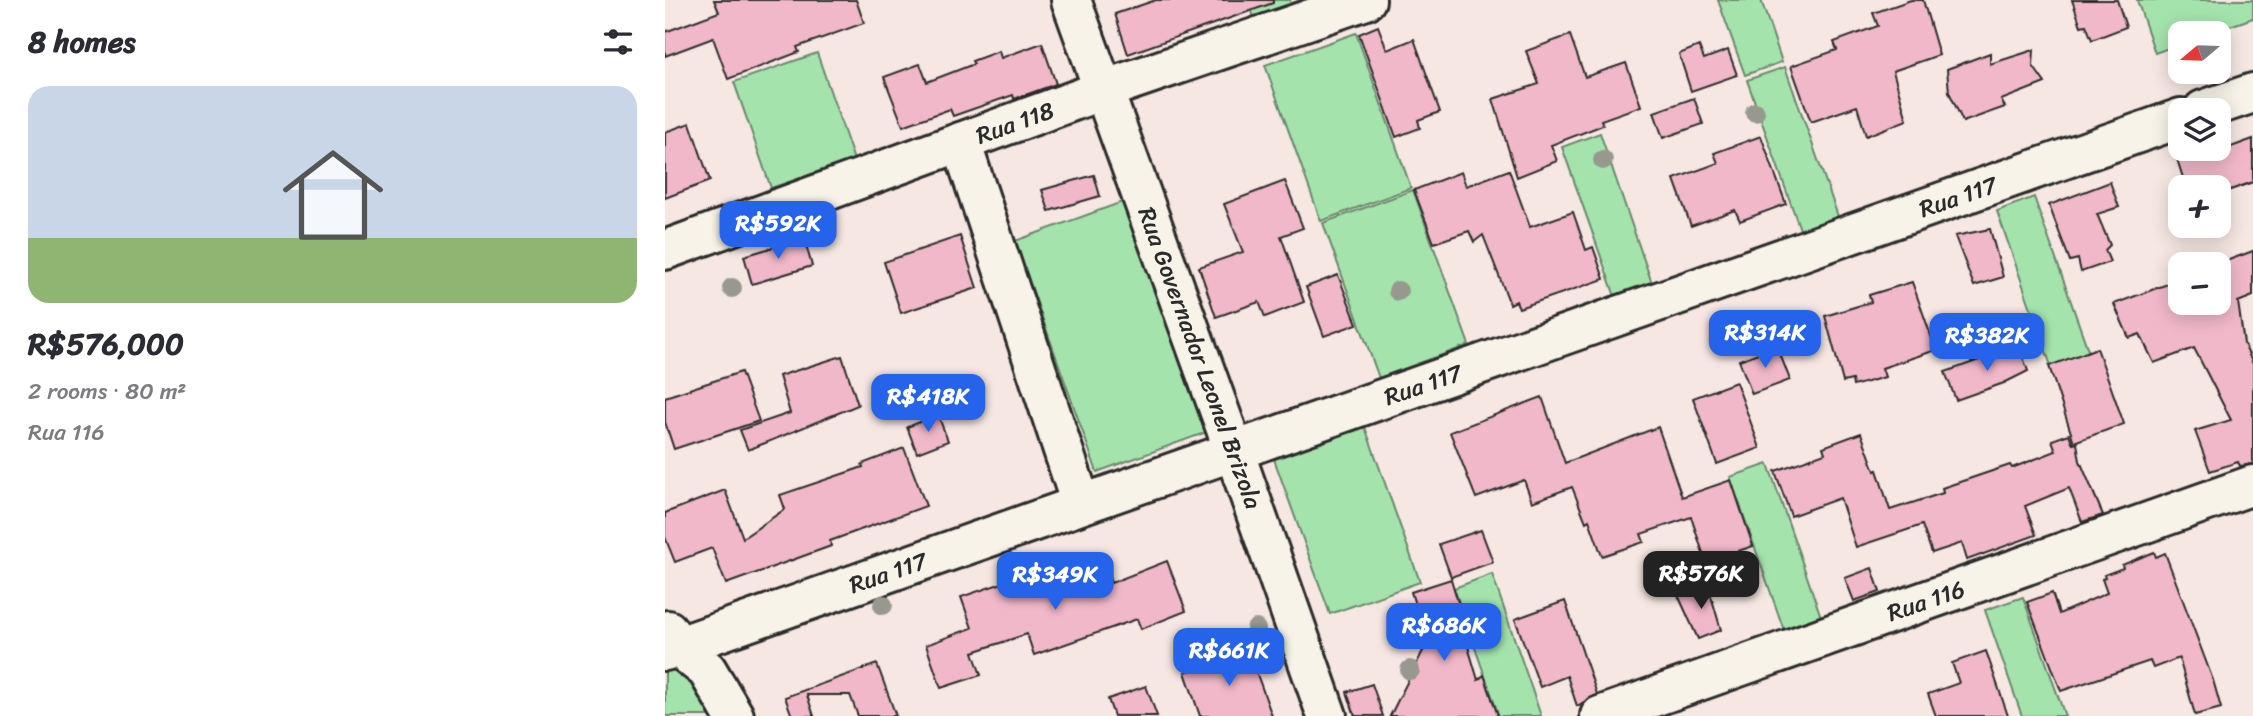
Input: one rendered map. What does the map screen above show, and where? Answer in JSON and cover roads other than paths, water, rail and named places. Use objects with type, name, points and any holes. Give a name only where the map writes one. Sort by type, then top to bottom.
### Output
[{"type":"street","name":"Rua Governador Leonel Brizola","points":[[1071,0],[1327,716]]},
{"type":"street","name":"Rua 118","points":[[665,250],[1103,90],[1366,0]]},
{"type":"street","points":[[2231,100],[2253,93]]},
{"type":"street","name":"Rua 117","points":[[669,641],[1081,504],[2168,123]]},
{"type":"street","points":[[961,142],[1081,504]]},
{"type":"street","name":"Rua 116","points":[[1600,716],[2253,485]]},
{"type":"street","points":[[669,641],[707,670],[734,716]]}]
